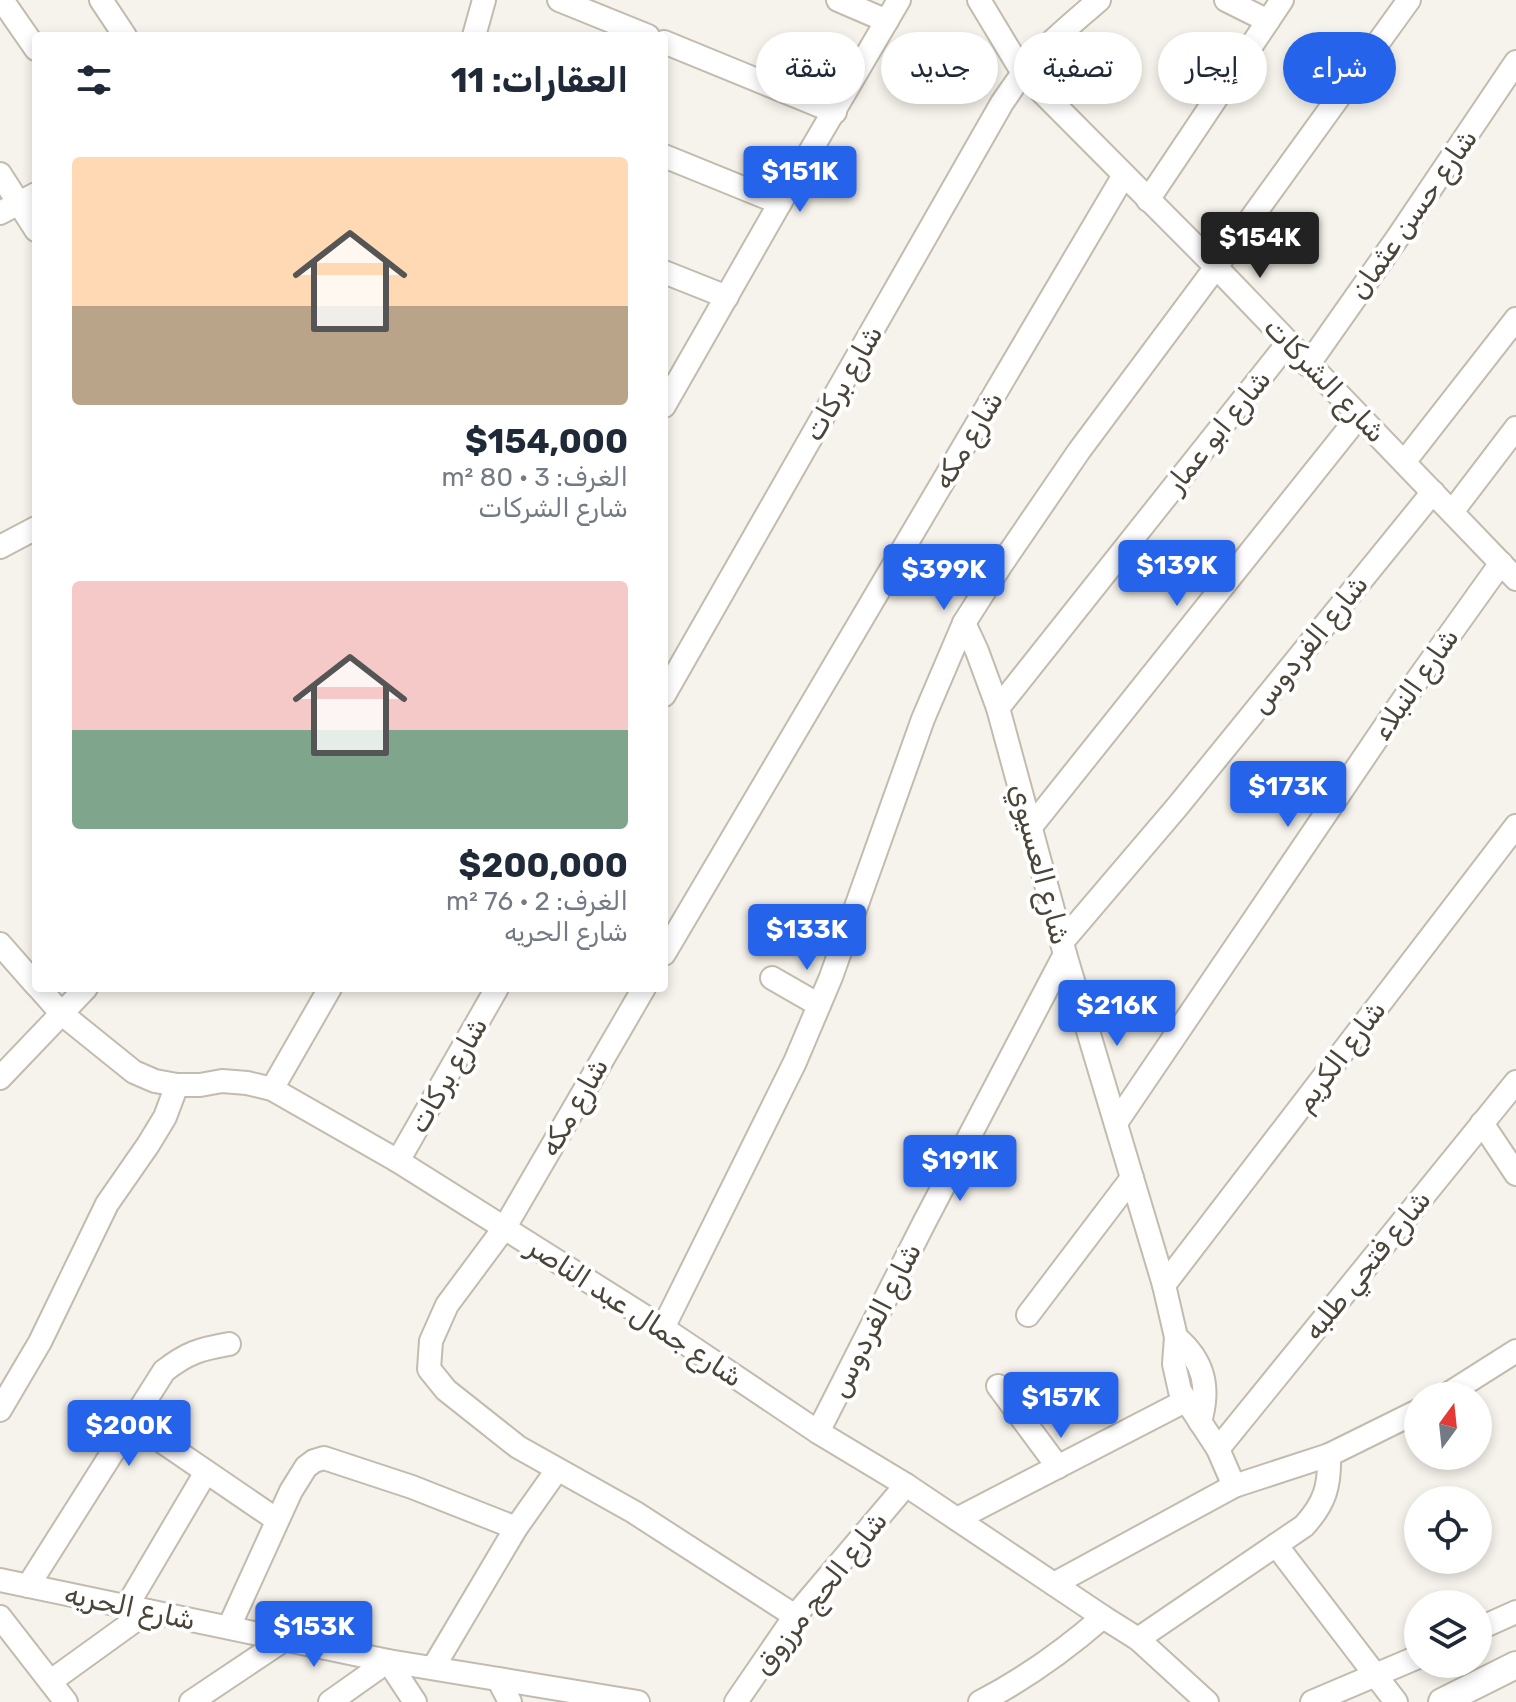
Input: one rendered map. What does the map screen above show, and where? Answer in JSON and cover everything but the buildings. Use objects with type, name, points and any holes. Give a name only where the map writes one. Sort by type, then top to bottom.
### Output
[{"type":"street","points":[[2,0],[32,43]]},
{"type":"street","points":[[101,0],[122,32]]},
{"type":"street","points":[[475,32],[484,0]]},
{"type":"street","points":[[559,0],[638,32]]},
{"type":"street","points":[[838,0],[887,21]]},
{"type":"street","points":[[668,399],[899,0]]},
{"type":"street","name":"شارع الشركات","points":[[979,0],[1014,59]]},
{"type":"street","points":[[1226,0],[1268,21]]},
{"type":"street","points":[[1148,200],[1282,0]]},
{"type":"street","points":[[663,1328],[795,1062],[864,887],[923,719],[964,623],[1079,451],[1409,0]]},
{"type":"street","name":"شارع بركات","points":[[1061,32],[1095,1]]},
{"type":"street","points":[[668,44],[835,112]]},
{"type":"street","name":"شارع حسن عثمان","points":[[1308,365],[1516,62]]},
{"type":"street","name":"شارع بركات","points":[[668,688],[1014,86]]},
{"type":"street","name":"شارع الشركات","points":[[1054,104],[1405,461],[1508,571]]},
{"type":"street","points":[[668,158],[780,203]]},
{"type":"street","points":[[0,174],[32,224]]},
{"type":"street","name":"شارع مكه","points":[[668,947],[1124,175]]},
{"type":"street","points":[[668,274],[727,297]]},
{"type":"street","points":[[1405,461],[1516,319]]},
{"type":"street","name":"شارع ابو عمار","points":[[998,708],[1288,343]]},
{"type":"street","points":[[1030,828],[1359,416]]},
{"type":"street","points":[[1452,512],[1514,436]]},
{"type":"street","name":"شارع الفردوس","points":[[818,1432],[1063,948],[1433,492]]},
{"type":"street","points":[[0,547],[32,530]]},
{"type":"street","name":"شارع النبلاء","points":[[1116,1123],[1403,700],[1508,571]]},
{"type":"street","name":"شارع العسيوي","points":[[964,623],[998,708],[1063,948],[1164,1285],[1176,1337],[1176,1378],[1185,1401],[1218,1449],[1234,1486]]},
{"type":"street","name":"شارع الكريم","points":[[1164,1285],[1516,826]]},
{"type":"street","name":"شارع جمال عبد الناصر","points":[[0,944],[32,979]]},
{"type":"street","points":[[772,978],[819,1005]]},
{"type":"street","name":"شارع جمال عبد الناصر","points":[[43,992],[62,1014],[134,1072],[155,1081],[177,1085],[222,1081],[272,1089],[398,1161],[663,1328],[1138,1639],[1207,1702]]},
{"type":"street","points":[[0,1078],[82,992]]},
{"type":"street","points":[[272,1089],[328,992]]},
{"type":"street","name":"شارع بركات","points":[[398,1161],[495,992]]},
{"type":"street","name":"شارع مكه","points":[[557,1470],[518,1447],[446,1390],[429,1369],[431,1341],[447,1305],[505,1227],[642,992]]},
{"type":"street","name":"شارع فتحي طلبه","points":[[1218,1449],[1516,1082]]},
{"type":"street","points":[[0,1410],[40,1342],[107,1204],[165,1117],[177,1085]]},
{"type":"street","points":[[1482,1123],[1516,1174]]},
{"type":"street","points":[[1028,1315],[1132,1178]]},
{"type":"street","name":"شارع العسيوي","points":[[1176,1337],[1189,1348],[1203,1376],[1204,1407],[1200,1422]]},
{"type":"street","points":[[28,1586],[164,1371],[198,1350],[229,1344]]},
{"type":"street","points":[[1467,1382],[1516,1351]]},
{"type":"street","points":[[998,1386],[1058,1467]]},
{"type":"street","points":[[957,1519],[1185,1401]]},
{"type":"street","points":[[1054,1584],[1234,1486],[1329,1455],[1404,1418]]},
{"type":"street","points":[[132,1421],[277,1520]]},
{"type":"street","points":[[1138,1639],[1304,1526],[1316,1513],[1325,1495],[1330,1475],[1329,1455]]},
{"type":"street","points":[[229,1627],[277,1520],[306,1467],[314,1461],[324,1458],[412,1487],[516,1528]]},
{"type":"street","points":[[433,1668],[516,1528],[557,1470],[634,1512],[795,1616]]},
{"type":"street","points":[[51,1681],[138,1609],[206,1472]]},
{"type":"street","name":"شارع الحج مرزوق","points":[[736,1702],[795,1616],[906,1485]]},
{"type":"street","points":[[1276,1545],[1396,1702]]},
{"type":"street","name":"شارع الحريه","points":[[0,1580],[388,1661],[638,1702]]},
{"type":"street","points":[[1492,1623],[1516,1612]]},
{"type":"street","points":[[0,1617],[66,1702]]},
{"type":"street","points":[[980,1702],[1068,1647],[1103,1617]]},
{"type":"street","points":[[191,1702],[285,1639]]},
{"type":"street","points":[[330,1702],[388,1661],[415,1702]]},
{"type":"street","points":[[1312,1702],[1404,1663]]},
{"type":"street","points":[[1442,1702],[1516,1665]]},
{"type":"street","points":[[498,1679],[510,1702]]}]
